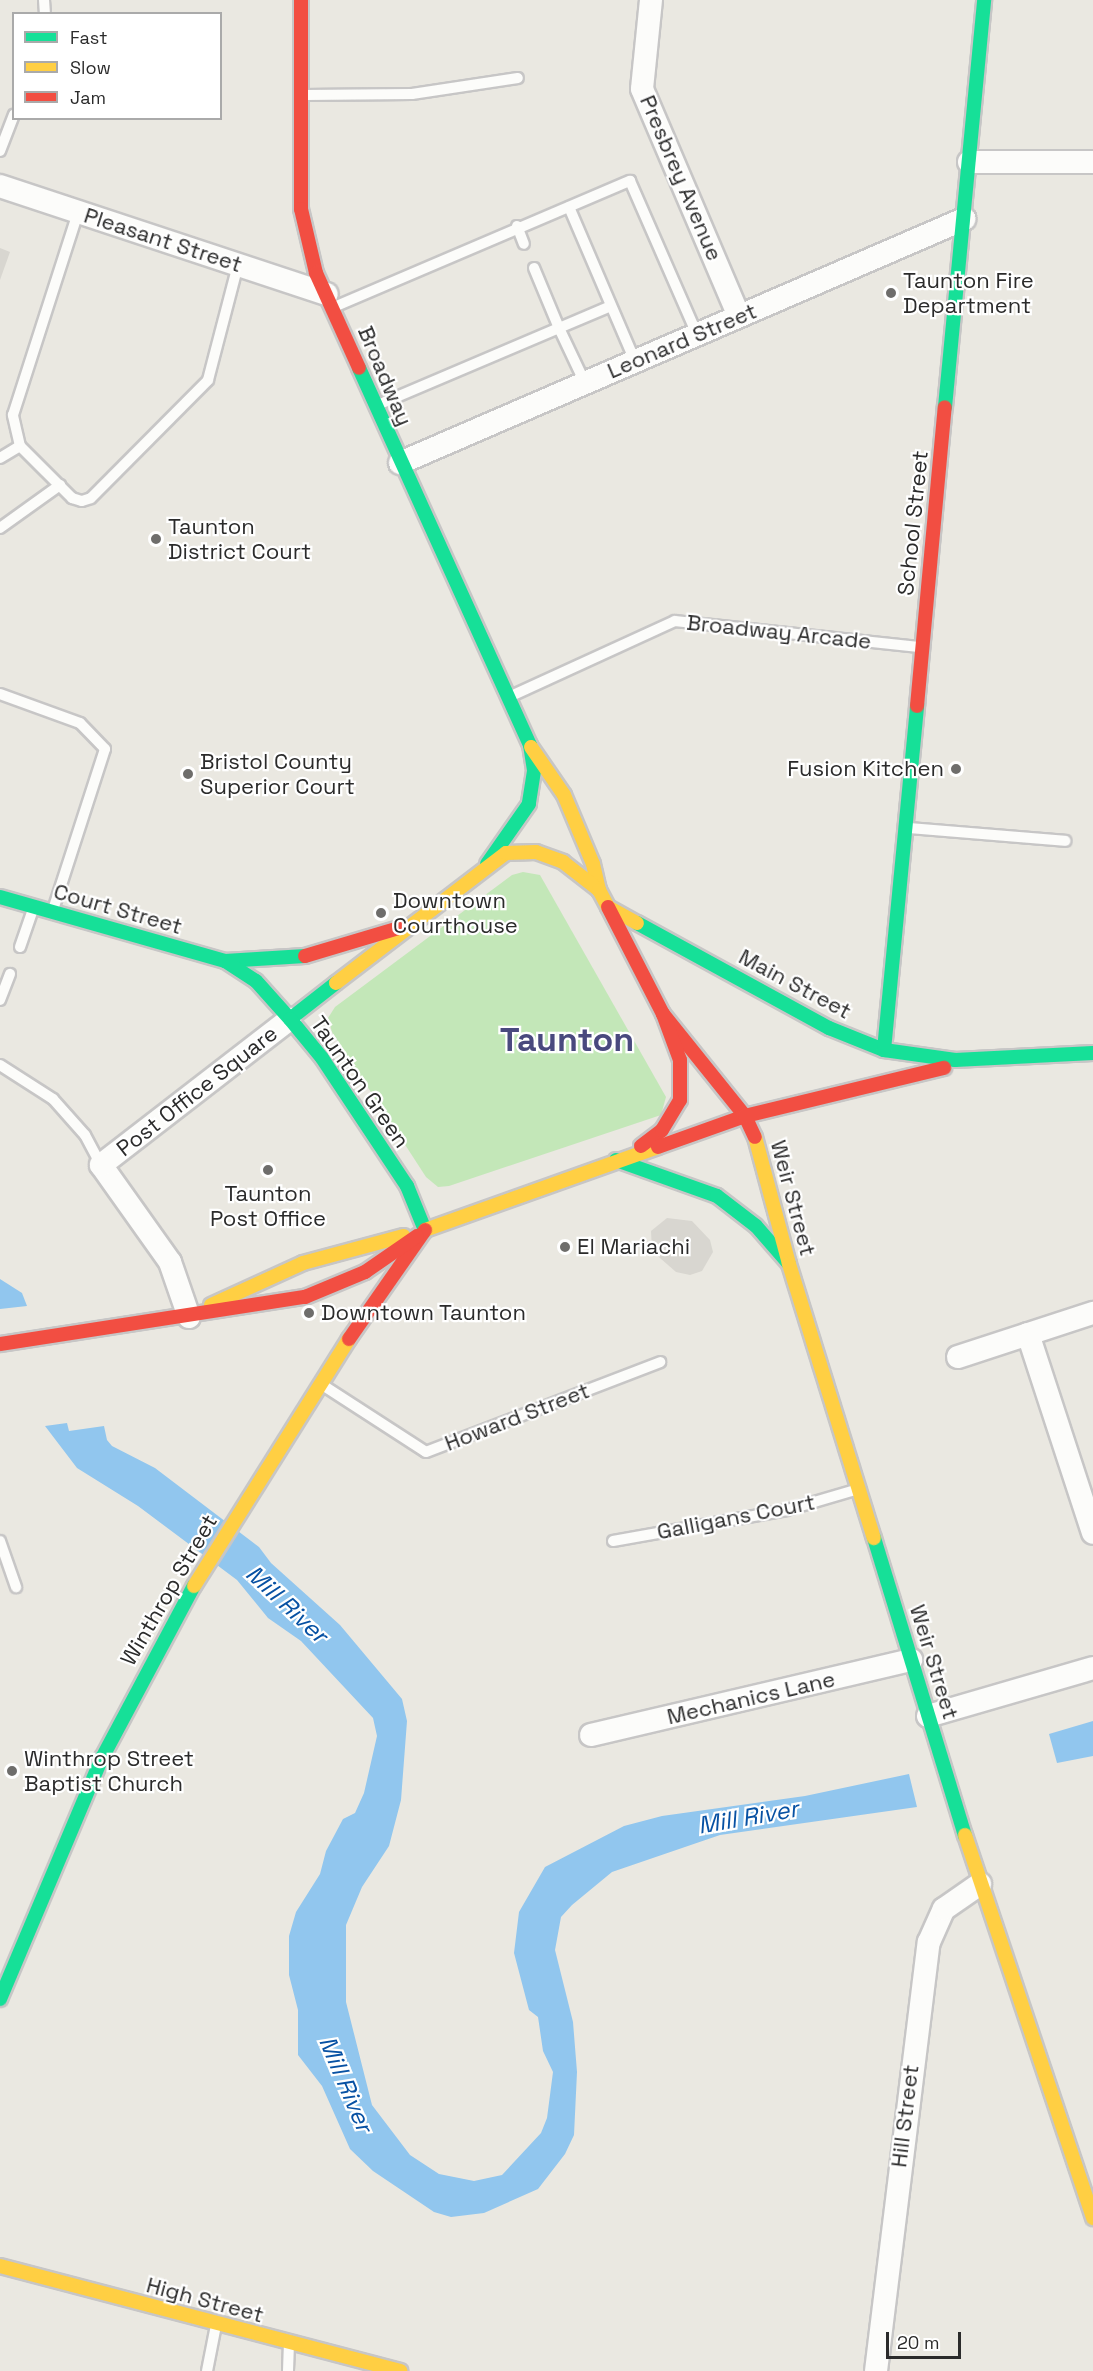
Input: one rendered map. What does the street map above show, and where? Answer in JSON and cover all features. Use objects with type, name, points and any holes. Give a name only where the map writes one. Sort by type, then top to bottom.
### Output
[{"type":"main road","name":"Broadway","points":[[301,0],[299,95],[301,209],[316,273],[374,406],[530,746],[564,795],[593,864],[599,890]]},
{"type":"main road","name":"School Street","points":[[884,1050],[984,0]]},
{"type":"main road","name":"Broadway","points":[[487,864],[529,804],[534,771],[530,746]]},
{"type":"main road","name":"Taunton Green","points":[[425,1230],[407,1186],[322,1059],[290,1019],[487,864],[516,851],[546,854],[599,890],[663,1014]]},
{"type":"main road","name":"Court Street","points":[[0,897],[225,961],[256,981],[290,1019]]},
{"type":"main road","name":"Main Street","points":[[608,907],[829,1028],[884,1050],[937,1060],[1093,1053]]},
{"type":"main road","name":"Court Street","points":[[225,961],[314,956],[417,921]]},
{"type":"main road","points":[[189,1317],[303,1263],[425,1230],[616,1160],[745,1116],[663,1014]]},
{"type":"main road","points":[[616,1160],[663,1130],[677,1110],[682,1089],[680,1060],[663,1014]]},
{"type":"main road","points":[[808,1100],[869,1068],[884,1050]]},
{"type":"main road","name":"Main Street","points":[[745,1116],[976,1060]]},
{"type":"main road","name":"Weir Street","points":[[745,1116],[755,1136],[789,1264],[980,1884],[1093,2218]]},
{"type":"main road","points":[[616,1160],[717,1196],[756,1226],[789,1264]]},
{"type":"main road","points":[[0,1344],[289,1301],[323,1292],[365,1272],[425,1230]]},
{"type":"main road","name":"Winthrop Street","points":[[0,1999],[102,1758],[147,1667],[201,1573],[320,1383],[425,1230]]},
{"type":"main road","name":"High Street","points":[[0,2266],[216,2325],[399,2371]]},
{"type":"street","name":"Presbrey Avenue","points":[[651,0],[642,89],[739,316]]},
{"type":"street","points":[[969,162],[1093,162]]},
{"type":"street","name":"Pleasant Street","points":[[0,186],[238,265],[330,301]]},
{"type":"street","name":"Leonard Street","points":[[400,463],[964,219]]},
{"type":"street","name":"Post Office Square","points":[[189,1317],[171,1262],[101,1165],[290,1019]]},
{"type":"street","points":[[958,1357],[1093,1313]]},
{"type":"street","points":[[1028,1334],[1093,1533]]},
{"type":"street","name":"Mechanics Lane","points":[[591,1735],[911,1660]]},
{"type":"street","points":[[928,1716],[1093,1668]]},
{"type":"street","name":"Hill Street","points":[[876,2371],[929,1942],[944,1909],[980,1884]]},
{"type":"lane","points":[[299,95],[412,94],[518,78]]},
{"type":"lane","points":[[0,151],[12,120]]},
{"type":"lane","points":[[330,301],[630,181],[697,334]]},
{"type":"lane","points":[[569,207],[635,361]]},
{"type":"lane","points":[[78,212],[13,415],[20,446],[77,501],[91,498],[208,380],[238,265]]},
{"type":"lane","points":[[517,226],[524,244]]},
{"type":"lane","points":[[534,268],[585,383]]},
{"type":"lane","points":[[374,406],[611,306]]},
{"type":"lane","points":[[0,458],[20,446]]},
{"type":"lane","points":[[0,528],[60,485]]},
{"type":"lane","name":"Broadway Arcade","points":[[508,697],[675,621],[922,647]]},
{"type":"lane","points":[[0,694],[80,723],[105,749],[52,913]]},
{"type":"lane","points":[[905,828],[1065,841]]},
{"type":"lane","points":[[20,947],[34,908]]},
{"type":"lane","points":[[0,1000],[10,974]]},
{"type":"lane","points":[[0,1065],[53,1099],[85,1136],[101,1165]]},
{"type":"lane","name":"Howard Street","points":[[320,1383],[426,1452],[660,1362]]},
{"type":"lane","name":"Galligans Court","points":[[613,1541],[787,1510],[858,1490]]},
{"type":"lane","points":[[0,1541],[16,1587]]},
{"type":"lane","points":[[207,2371],[216,2325]]},
{"type":"lane","points":[[288,2371],[289,2343]]},
{"type":"green space","points":[[523,872],[540,875],[666,1097],[661,1115],[449,1186],[438,1187],[426,1177],[332,1032],[328,1018],[335,1007],[512,875]]},
{"type":"shaded area","points":[[0,248],[10,252],[0,280]]},
{"type":"shaded area","points":[[667,1218],[692,1221],[710,1240],[713,1252],[702,1271],[690,1275],[676,1272],[652,1251],[651,1231]]},
{"type":"water","points":[[0,1279],[22,1293],[27,1306],[0,1309]]},
{"type":"water","name":"Mill River","points":[[67,1423],[69,1431],[104,1426],[107,1440],[112,1446],[155,1468],[259,1547],[271,1563],[340,1625],[402,1699],[407,1721],[401,1800],[389,1846],[362,1887],[346,1925],[346,2002],[372,2105],[410,2155],[439,2174],[474,2181],[502,2175],[541,2133],[547,2118],[553,2072],[543,2051],[538,2017],[529,2010],[514,1953],[519,1912],[545,1867],[624,1826],[662,1816],[805,1796],[909,1774],[917,1807],[720,1835],[612,1872],[572,1905],[561,1917],[555,1950],[573,2022],[577,2072],[574,2135],[565,2154],[538,2189],[484,2213],[451,2217],[434,2212],[373,2171],[350,2149],[322,2086],[298,2055],[298,2010],[289,1975],[289,1936],[296,1912],[320,1874],[326,1851],[343,1819],[355,1813],[364,1793],[377,1736],[373,1718],[301,1641],[268,1618],[237,1580],[138,1506],[77,1468],[45,1426]]},
{"type":"water","points":[[1093,1721],[1093,1756],[1057,1763],[1049,1734]]},
{"type":"traffic: fast","points":[[945,407],[984,0]]},
{"type":"traffic: fast","points":[[359,368],[530,745],[534,771],[529,804],[487,864]]},
{"type":"traffic: fast","points":[[884,1050],[917,706]]},
{"type":"traffic: fast","points":[[0,897],[225,961],[305,956]]},
{"type":"traffic: fast","points":[[637,923],[829,1028],[884,1050],[955,1060],[1093,1053]]},
{"type":"traffic: fast","points":[[225,961],[256,981],[290,1019]]},
{"type":"traffic: fast","points":[[336,983],[290,1019],[322,1058],[407,1186],[425,1230]]},
{"type":"traffic: fast","points":[[616,1160],[717,1196],[756,1226],[789,1264]]},
{"type":"traffic: fast","points":[[874,1538],[965,1835]]},
{"type":"traffic: fast","points":[[0,1999],[102,1758],[194,1586]]},
{"type":"traffic: slow","points":[[531,747],[564,795],[593,864],[599,890]]},
{"type":"traffic: slow","points":[[336,983],[506,853],[536,852],[563,862],[599,890],[608,907],[637,923]]},
{"type":"traffic: slow","points":[[755,1137],[789,1264],[874,1538]]},
{"type":"traffic: slow","points":[[425,1230],[658,1147]]},
{"type":"traffic: slow","points":[[211,1305],[303,1263],[403,1236]]},
{"type":"traffic: slow","points":[[194,1586],[349,1339]]},
{"type":"traffic: slow","points":[[965,1835],[1093,2218]]},
{"type":"traffic: slow","points":[[0,2266],[400,2371]]},
{"type":"traffic: jam","points":[[301,0],[301,209],[316,273],[359,368]]},
{"type":"traffic: jam","points":[[917,706],[945,407]]},
{"type":"traffic: jam","points":[[608,907],[663,1014],[745,1116],[755,1137]]},
{"type":"traffic: jam","points":[[305,956],[402,927]]},
{"type":"traffic: jam","points":[[641,1146],[662,1130],[680,1100],[680,1060],[663,1014]]},
{"type":"traffic: jam","points":[[658,1147],[745,1116],[944,1068]]},
{"type":"traffic: jam","points":[[349,1339],[425,1230]]},
{"type":"traffic: jam","points":[[0,1344],[305,1297],[365,1272],[417,1236]]},
{"type":"place","name":"Taunton Fire Department","points":[[891,293]]},
{"type":"place","name":"Taunton District Court","points":[[156,539]]},
{"type":"place","name":"Fusion Kitchen","points":[[956,769]]},
{"type":"place","name":"Bristol County Superior Court","points":[[188,774]]},
{"type":"place","name":"Downtown Courthouse","points":[[381,913]]},
{"type":"place","name":"Taunton Post Office","points":[[268,1170]]},
{"type":"place","name":"El Mariachi","points":[[565,1247]]},
{"type":"place","name":"Downtown Taunton","points":[[309,1313]]},
{"type":"place","name":"Winthrop Street Baptist Church","points":[[12,1771]]},
{"type":"district","name":"Taunton","points":[[567,1040]]}]
